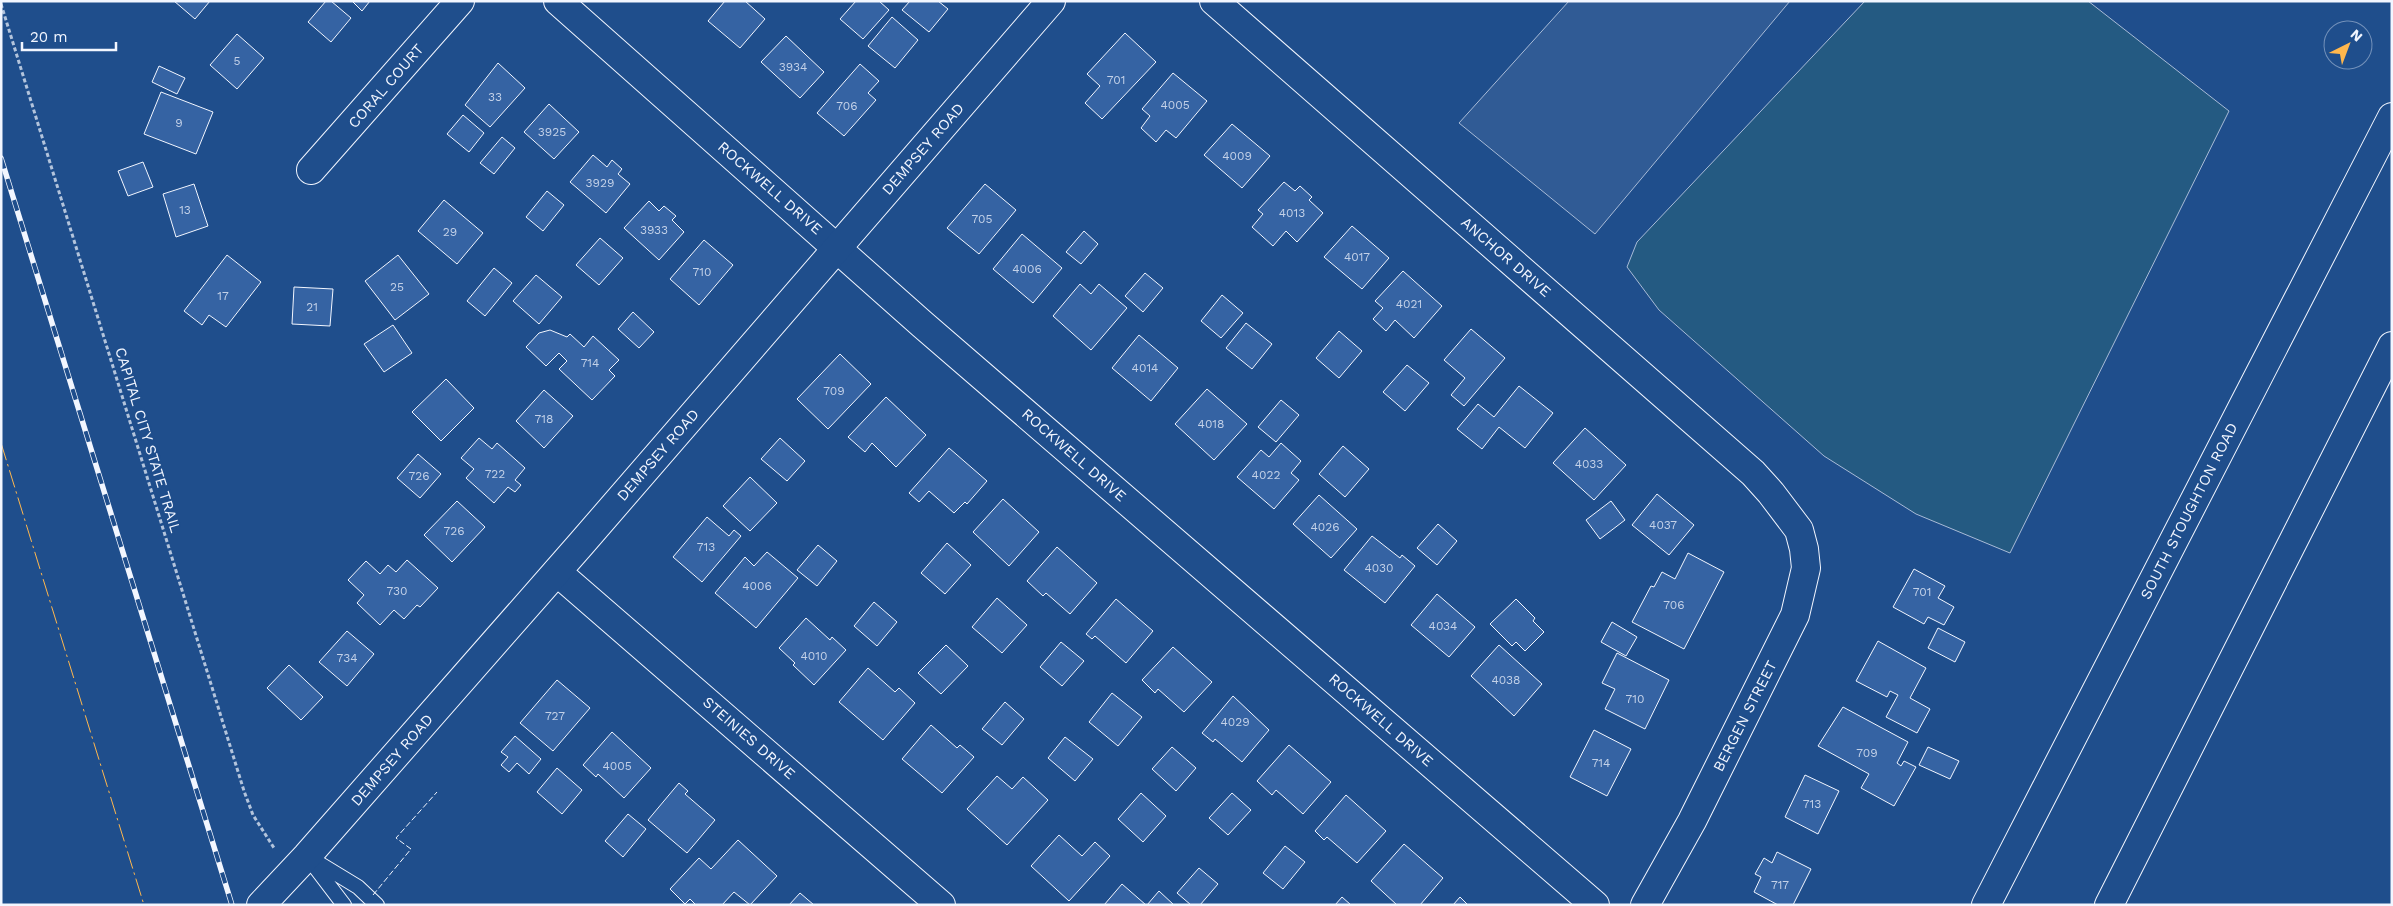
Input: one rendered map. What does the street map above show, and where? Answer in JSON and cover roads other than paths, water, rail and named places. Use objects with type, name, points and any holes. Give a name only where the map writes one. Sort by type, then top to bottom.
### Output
[{"type":"street","name":"CORAL COURT","points":[[311,170],[460,1]]},
{"type":"street","name":"ROCKWELL DRIVE","points":[[558,1],[922,324],[1595,905]]},
{"type":"street","name":"DEMPSEY ROAD","points":[[261,905],[557,572],[1050,1]]},
{"type":"street","name":"ANCHOR DRIVE","points":[[1214,1],[1753,472],[1792,519]]},
{"type":"street","name":"SOUTH STOUGHTON ROAD","points":[[1986,905],[2392,117]]},
{"type":"street","points":[[2108,905],[2392,346]]},
{"type":"street","name":"BERGEN STREET","points":[[1644,905],[1692,821],[1796,615],[1806,568],[1799,530],[1792,519]]},
{"type":"street","name":"STEINIES DRIVE","points":[[557,572],[942,905]]},
{"type":"street","points":[[2113,905],[2169,787]]},
{"type":"lane","points":[[298,865],[344,905]]},
{"type":"lane","points":[[298,865],[358,887],[377,905]]},
{"type":"railway","points":[[1,158],[232,905]]}]
